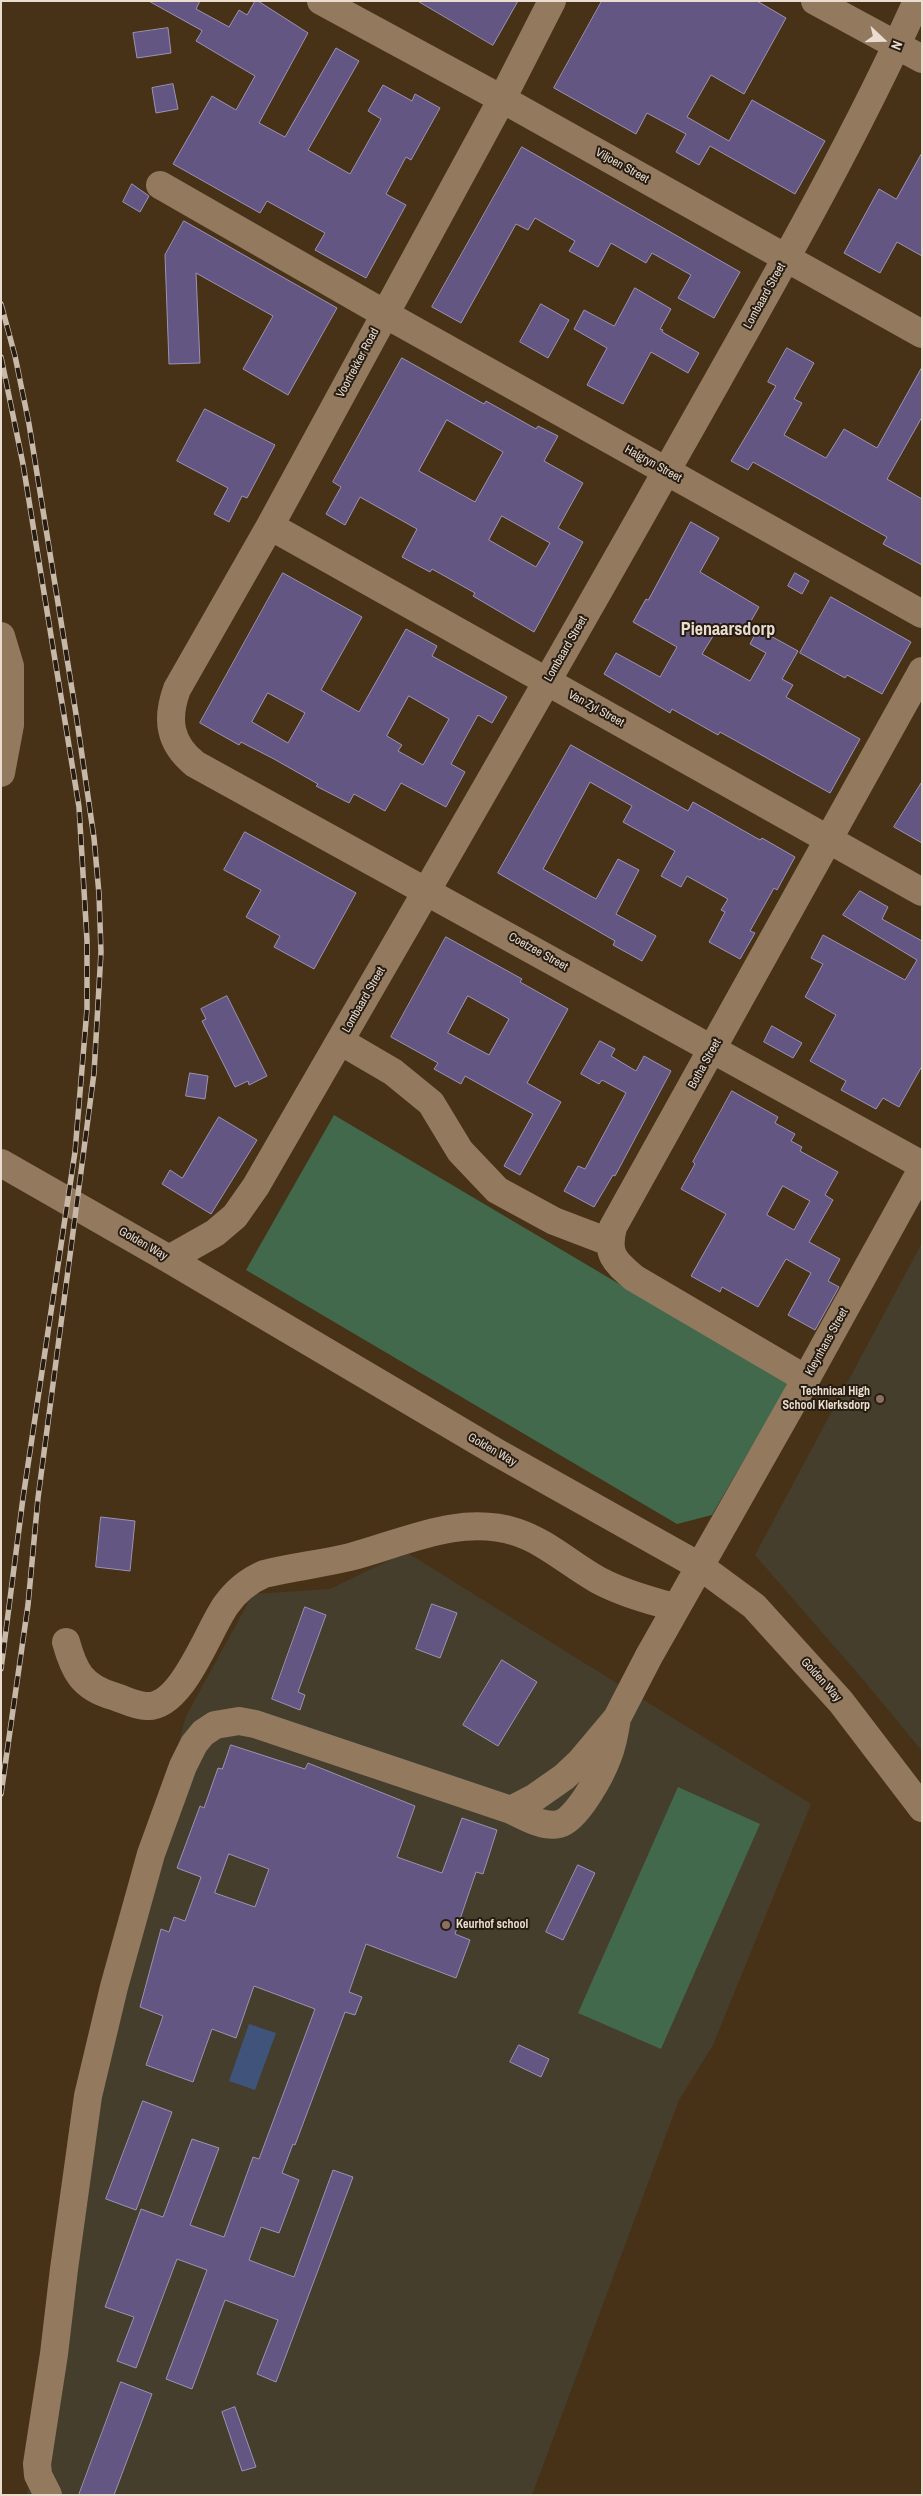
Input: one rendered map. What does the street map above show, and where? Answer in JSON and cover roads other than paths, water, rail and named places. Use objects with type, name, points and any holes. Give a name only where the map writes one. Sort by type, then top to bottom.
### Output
[{"type":"street","name":"Voortrekker Road","points":[[171,726],[170,709],[177,689],[270,526],[502,99],[552,1]]},
{"type":"street","points":[[815,1],[922,59]]},
{"type":"street","name":"Lombaard Street","points":[[168,1259],[214,1233],[235,1216],[256,1186],[548,682],[786,258],[897,45],[916,1]]},
{"type":"street","name":"Viljoen Street","points":[[331,4],[922,334]]},
{"type":"street","name":"Halgryn Street","points":[[160,185],[385,314],[922,614]]},
{"type":"street","name":"Van Zyl Street","points":[[270,526],[922,892]]},
{"type":"street","points":[[1,636],[10,666],[10,725],[1,773]]},
{"type":"street","name":"Botha Street","points":[[609,1242],[613,1227],[714,1049],[922,671]]},
{"type":"street","name":"Coetzee Street","points":[[171,726],[184,756],[195,764],[922,1165]]},
{"type":"street","points":[[340,1040],[393,1072],[431,1103],[460,1151],[497,1190],[554,1222],[609,1242],[611,1254],[618,1265],[634,1278],[806,1379]]},
{"type":"street","name":"Golden Way","points":[[11,1168],[496,1452],[701,1567],[754,1606],[841,1702],[922,1808]]},
{"type":"street","name":"Kleynhans Street","points":[[617,1718],[676,1608],[701,1567],[922,1169]]},
{"type":"street","points":[[66,1642],[73,1666],[78,1674],[92,1686],[109,1695],[146,1706],[158,1705],[169,1698],[182,1684],[225,1606],[251,1580],[264,1574],[349,1557],[421,1535],[478,1525],[493,1526],[518,1533],[599,1581],[624,1592],[676,1608]]},
{"type":"street","points":[[48,2495],[38,2475],[37,2464],[54,2354],[88,2096],[114,1987],[151,1854],[183,1766],[194,1744],[203,1733],[215,1725],[239,1721],[255,1724],[511,1810],[534,1821],[559,1824],[571,1818],[582,1804],[608,1758],[617,1718]]},
{"type":"street","points":[[511,1810],[534,1798],[564,1777],[580,1762],[617,1718]]},
{"type":"water","points":[[249,2024],[276,2033],[255,2090],[229,2081]]},
{"type":"railway","points":[[1,304],[15,356],[29,424],[76,714],[94,838],[99,894],[101,952],[94,1073],[38,1498],[28,1605],[1,1794]]},
{"type":"railway","points":[[1,357],[23,464],[79,807],[87,940],[87,1009],[75,1152],[23,1498],[1,1669]]},
{"type":"place","name":"Technical High School Klerksdorp","points":[[880,1399]]},
{"type":"place","name":"Keurhof school","points":[[446,1925]]},
{"type":"district","name":"Pienaarsdorp","points":[[728,630]]}]
